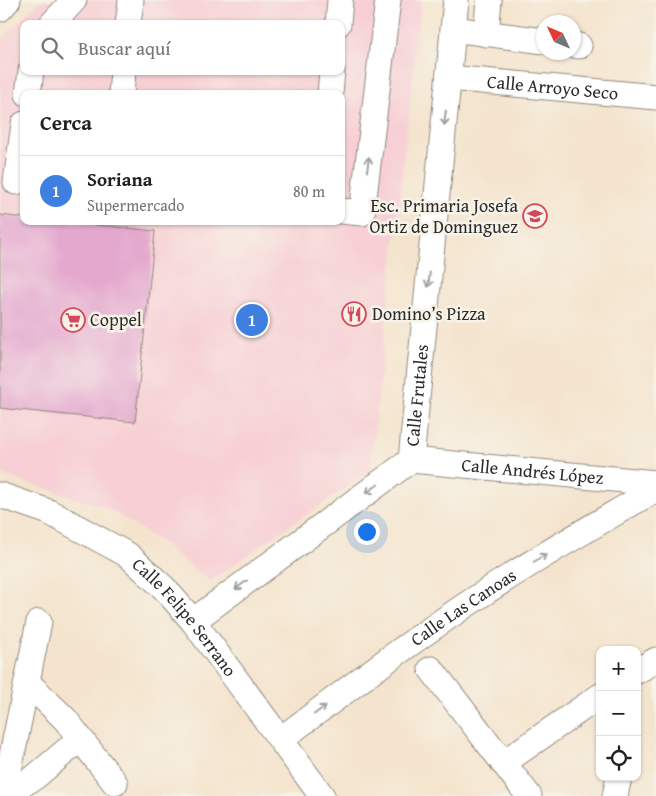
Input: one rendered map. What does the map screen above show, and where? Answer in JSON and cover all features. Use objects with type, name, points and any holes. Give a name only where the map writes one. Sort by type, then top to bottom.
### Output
[{"type":"street","points":[[0,9],[8,0]]},
{"type":"street","points":[[56,20],[74,0]]},
{"type":"street","points":[[128,20],[131,0]]},
{"type":"street","points":[[338,20],[340,0]]},
{"type":"street","points":[[345,211],[362,213],[388,0]]},
{"type":"street","name":"Calle Frutales","points":[[193,621],[411,460],[456,0]]},
{"type":"street","points":[[486,34],[489,0]]},
{"type":"street","points":[[453,29],[536,40]]},
{"type":"street","points":[[29,90],[30,75]]},
{"type":"street","points":[[121,90],[122,75]]},
{"type":"street","points":[[330,90],[332,75]]},
{"type":"street","name":"Calle Arroyo Seco","points":[[449,78],[656,97]]},
{"type":"street","points":[[13,182],[20,145]]},
{"type":"street","name":"Calle Andrés López","points":[[411,460],[656,483]]},
{"type":"street","name":"Calle Las Canoas","points":[[281,739],[395,654],[482,595],[560,544],[656,489]]},
{"type":"street","name":"Calle Felipe Serrano","points":[[0,495],[49,512],[128,556],[164,588],[193,621],[322,796]]},
{"type":"street","points":[[3,796],[39,622]]},
{"type":"street","points":[[641,669],[656,660]]},
{"type":"street","points":[[430,669],[529,796]]},
{"type":"street","points":[[27,682],[65,719],[115,783]]},
{"type":"street","points":[[503,763],[596,699]]},
{"type":"street","points":[[3,796],[35,777],[80,739]]},
{"type":"street","points":[[615,796],[618,781]]},
{"type":"shaded area","points":[[40,0],[421,0],[370,471],[210,581],[164,544],[107,508],[0,474],[0,44],[9,31],[20,20]]},
{"type":"building","name":"Coppel","points":[[0,215],[20,218],[20,225],[96,225],[155,231],[135,422],[0,408]]},
{"type":"place","name":"Esc. Primaria Josefa Ortiz de Dominguez","points":[[535,216]]},
{"type":"place","name":"Domino’s Pizza","points":[[354,314]]},
{"type":"place","name":"Coppel","points":[[73,320]]},
{"type":"place","name":"Soriana","points":[[252,320]]}]
